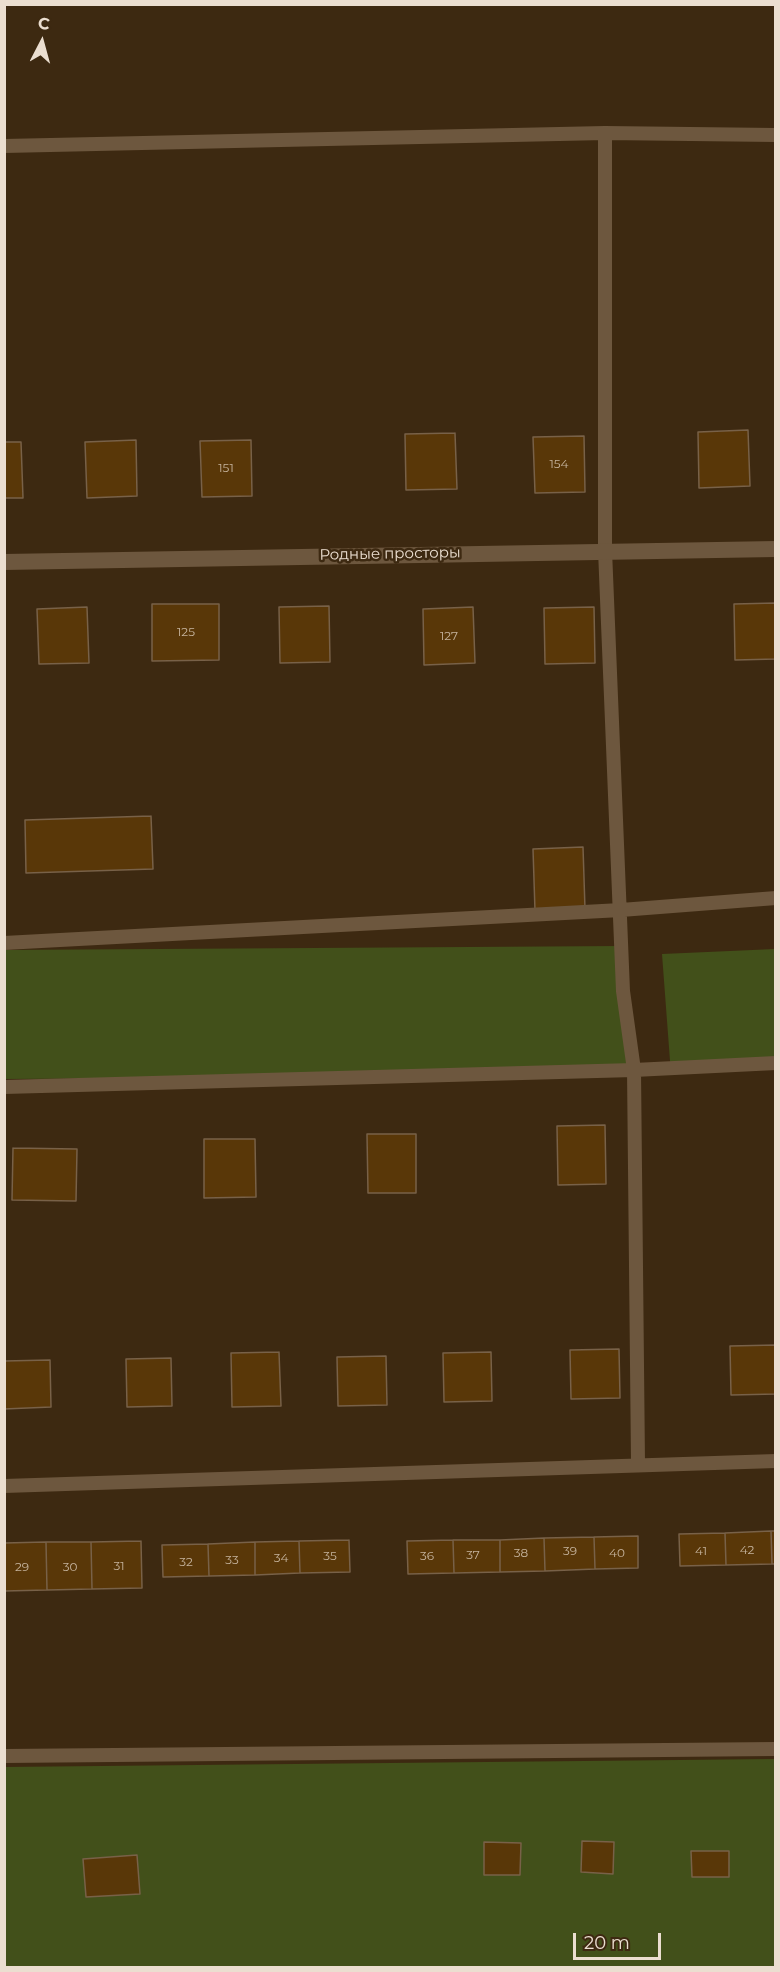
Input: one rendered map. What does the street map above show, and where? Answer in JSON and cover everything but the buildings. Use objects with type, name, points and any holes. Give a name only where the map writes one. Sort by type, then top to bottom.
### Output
[{"type":"street","name":"Родные просторы","points":[[4,562],[604,550],[776,549]]},
{"type":"lane","points":[[605,133],[604,550],[623,991],[634,1070],[638,1464]]},
{"type":"lane","points":[[4,146],[605,133],[776,135]]},
{"type":"lane","points":[[4,943],[621,910],[776,898]]},
{"type":"lane","points":[[4,1087],[634,1070],[776,1063]]},
{"type":"lane","points":[[4,1486],[776,1461]]},
{"type":"lane","points":[[4,1756],[776,1749]]},
{"type":"green space","points":[[621,946],[628,1075],[5,1079],[4,950]]},
{"type":"green space","points":[[775,949],[775,1069],[671,1074],[662,954]]},
{"type":"green space","points":[[775,1759],[775,1967],[5,1967],[4,1767]]}]
